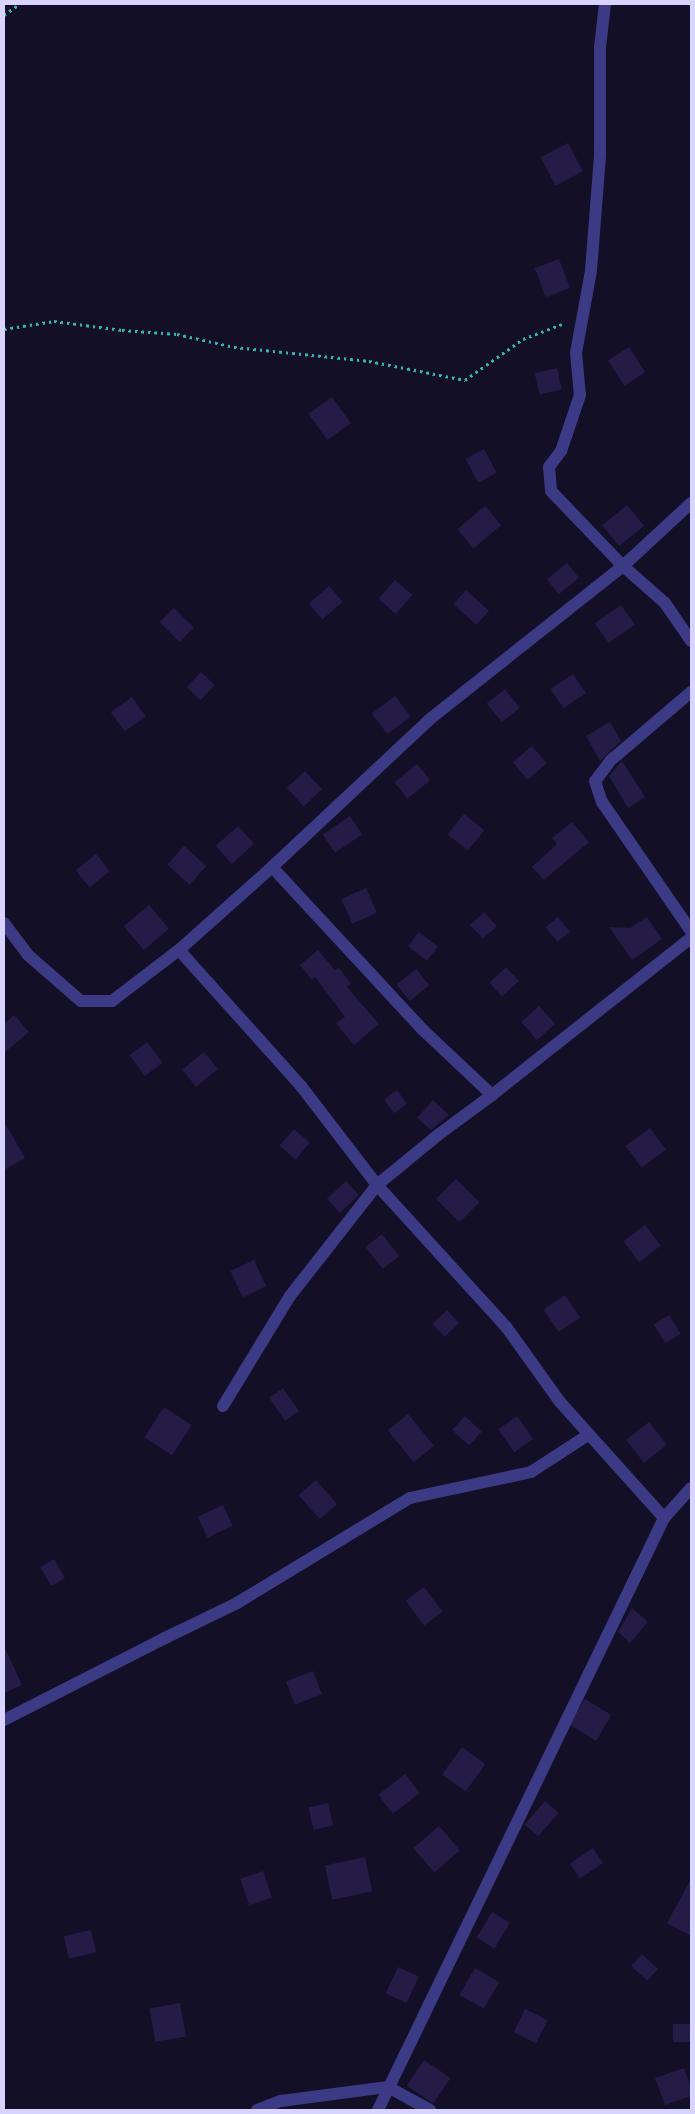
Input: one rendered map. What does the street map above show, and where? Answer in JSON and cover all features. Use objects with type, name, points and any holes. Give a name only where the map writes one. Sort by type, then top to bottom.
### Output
[{"type":"street","points":[[605,4],[600,47],[600,156],[591,272],[576,353],[580,394],[562,451],[549,467],[551,491],[623,566],[665,603],[691,641]]},
{"type":"street","points":[[4,922],[28,956],[81,1001],[112,1001],[179,950],[272,867],[430,719],[623,566],[691,503]]},
{"type":"street","points":[[691,692],[611,760],[595,781],[602,802],[691,931]]},
{"type":"street","points":[[272,867],[423,1030],[492,1095]]},
{"type":"street","points":[[223,1406],[290,1296],[378,1185],[438,1135],[492,1095],[691,938]]},
{"type":"street","points":[[179,950],[301,1086],[378,1185],[507,1328],[560,1402],[664,1518]]},
{"type":"street","points":[[4,1720],[237,1603],[410,1498],[531,1472],[588,1435]]},
{"type":"street","points":[[378,2110],[664,1518],[691,1488]]},
{"type":"street","points":[[257,2110],[281,2101],[388,2087],[430,2110]]},
{"type":"path","points":[[4,15],[20,4]]},
{"type":"path","points":[[4,329],[54,321],[122,330],[176,334],[234,347],[369,361],[465,380],[524,339],[582,317]]},
{"type":"building","points":[[568,143],[583,171],[556,186],[541,158]]},
{"type":"building","points":[[559,259],[570,288],[546,297],[535,268]]},
{"type":"building","points":[[629,347],[645,372],[624,386],[608,361]]},
{"type":"building","points":[[557,368],[562,389],[540,395],[535,373]]},
{"type":"building","points":[[332,397],[351,423],[327,440],[309,414]]},
{"type":"building","points":[[484,449],[497,473],[478,483],[465,459]]},
{"type":"building","points":[[627,505],[644,526],[619,546],[602,525]]},
{"type":"building","points":[[485,506],[501,525],[473,548],[457,529]]},
{"type":"building","points":[[567,563],[579,578],[559,594],[547,579]]},
{"type":"building","points":[[395,580],[412,595],[396,614],[379,599]]},
{"type":"building","points":[[329,586],[343,602],[322,620],[309,604]]},
{"type":"building","points":[[466,590],[489,611],[476,625],[453,604]]},
{"type":"building","points":[[621,605],[635,625],[609,643],[595,623]]},
{"type":"building","points":[[174,608],[194,628],[180,642],[160,622]]},
{"type":"building","points":[[201,672],[215,685],[201,700],[187,687]]},
{"type":"building","points":[[573,674],[586,693],[563,708],[551,689]]},
{"type":"building","points":[[505,689],[520,708],[502,722],[487,703]]},
{"type":"building","points":[[395,696],[411,717],[387,734],[372,713]]},
{"type":"building","points":[[132,697],[146,717],[124,732],[111,712]]},
{"type":"building","points":[[610,722],[621,741],[600,761],[586,736]]},
{"type":"building","points":[[532,746],[547,764],[528,780],[513,762]]},
{"type":"building","points":[[622,761],[645,797],[628,808],[609,776]]},
{"type":"building","points":[[417,764],[430,780],[408,799],[394,782]]},
{"type":"building","points":[[305,771],[322,789],[304,806],[287,788]]},
{"type":"building","points":[[464,814],[484,830],[468,851],[448,834]]},
{"type":"building","points":[[350,816],[362,834],[335,853],[323,834]]},
{"type":"building","points":[[572,822],[589,842],[544,880],[532,867],[557,844],[552,838]]},
{"type":"building","points":[[238,826],[254,844],[232,864],[216,846]]},
{"type":"building","points":[[184,846],[206,866],[190,885],[167,865]]},
{"type":"building","points":[[96,854],[110,871],[90,887],[76,870]]},
{"type":"building","points":[[366,888],[377,913],[352,924],[341,899]]},
{"type":"building","points":[[149,905],[169,929],[144,950],[124,926]]},
{"type":"building","points":[[484,912],[497,926],[483,939],[470,925]]},
{"type":"building","points":[[558,917],[570,932],[558,942],[546,927]]},
{"type":"building","points":[[647,917],[662,939],[632,960],[609,927],[630,928]]},
{"type":"building","points":[[419,932],[438,947],[427,961],[408,946]]},
{"type":"building","points":[[318,950],[335,970],[339,968],[351,984],[347,987],[379,1024],[354,1045],[336,1023],[345,1017],[315,977],[312,980],[300,965]]},
{"type":"building","points":[[506,967],[519,981],[502,997],[489,983]]},
{"type":"building","points":[[416,969],[429,985],[410,1001],[397,985]]},
{"type":"building","points":[[539,1006],[555,1024],[537,1040],[521,1022]]},
{"type":"building","points":[[14,1015],[29,1032],[4,1053],[4,1024]]},
{"type":"building","points":[[147,1042],[163,1063],[145,1076],[129,1055]]},
{"type":"building","points":[[204,1052],[218,1069],[196,1087],[182,1070]]},
{"type":"building","points":[[397,1090],[407,1104],[394,1113],[384,1099]]},
{"type":"building","points":[[433,1100],[449,1115],[431,1130],[417,1118]]},
{"type":"building","points":[[4,1121],[25,1158],[4,1170]]},
{"type":"building","points":[[650,1128],[666,1150],[642,1167],[626,1146]]},
{"type":"building","points":[[294,1129],[310,1143],[295,1159],[280,1146]]},
{"type":"building","points":[[456,1179],[479,1202],[460,1222],[436,1199]]},
{"type":"building","points":[[346,1181],[359,1195],[340,1213],[327,1199]]},
{"type":"building","points":[[645,1225],[661,1246],[639,1262],[623,1241]]},
{"type":"building","points":[[382,1234],[399,1256],[383,1269],[365,1247]]},
{"type":"building","points":[[254,1260],[266,1286],[243,1297],[230,1271]]},
{"type":"building","points":[[565,1295],[580,1317],[559,1332],[543,1310]]},
{"type":"building","points":[[447,1310],[459,1323],[445,1337],[432,1324]]},
{"type":"building","points":[[669,1315],[681,1334],[665,1343],[654,1325]]},
{"type":"building","points":[[283,1388],[299,1411],[285,1421],[269,1398]]},
{"type":"building","points":[[164,1407],[192,1425],[172,1455],[144,1437]]},
{"type":"building","points":[[408,1414],[434,1446],[414,1462],[388,1430]]},
{"type":"building","points":[[465,1416],[482,1432],[469,1446],[452,1430]]},
{"type":"building","points":[[517,1416],[533,1439],[514,1452],[498,1429]]},
{"type":"building","points":[[649,1422],[667,1445],[644,1463],[626,1440]]},
{"type":"building","points":[[316,1480],[337,1504],[320,1519],[299,1495]]},
{"type":"building","points":[[223,1505],[233,1526],[207,1538],[198,1517]]},
{"type":"building","points":[[54,1559],[65,1578],[51,1586],[40,1567]]},
{"type":"building","points":[[424,1587],[443,1612],[424,1626],[406,1601]]},
{"type":"building","points":[[632,1608],[648,1622],[630,1643],[618,1632]]},
{"type":"building","points":[[4,1646],[22,1685],[4,1693]]},
{"type":"building","points":[[313,1671],[322,1694],[295,1705],[286,1681]]},
{"type":"building","points":[[585,1699],[612,1715],[596,1741],[570,1725]]},
{"type":"building","points":[[462,1747],[485,1764],[465,1792],[442,1775]]},
{"type":"building","points":[[405,1774],[420,1793],[393,1814],[378,1795]]},
{"type":"building","points":[[545,1801],[559,1813],[538,1836],[525,1824]]},
{"type":"building","points":[[328,1803],[333,1825],[314,1830],[309,1807]]},
{"type":"building","points":[[439,1826],[460,1850],[434,1872],[413,1848]]},
{"type":"building","points":[[593,1848],[603,1863],[580,1879],[570,1864]]},
{"type":"building","points":[[365,1857],[372,1891],[332,1900],[325,1866]]},
{"type":"building","points":[[263,1871],[272,1897],[249,1905],[240,1879]]},
{"type":"building","points":[[691,1879],[691,1936],[667,1923]]},
{"type":"building","points":[[492,1912],[510,1923],[495,1949],[477,1938]]},
{"type":"building","points":[[91,1930],[96,1952],[69,1959],[64,1936]]},
{"type":"building","points":[[642,1954],[658,1969],[647,1981],[631,1966]]},
{"type":"building","points":[[398,1967],[419,1977],[407,2003],[386,1993]]},
{"type":"building","points":[[475,1968],[499,1982],[484,2009],[460,1995]]},
{"type":"building","points":[[180,2003],[186,2036],[155,2042],[149,2008]]},
{"type":"building","points":[[525,2009],[547,2020],[536,2043],[514,2032]]},
{"type":"building","points":[[673,2024],[691,2024],[691,2042],[673,2042]]},
{"type":"building","points":[[424,2060],[451,2078],[433,2104],[407,2086]]},
{"type":"building","points":[[684,2068],[691,2088],[691,2096],[665,2105],[655,2078]]}]
